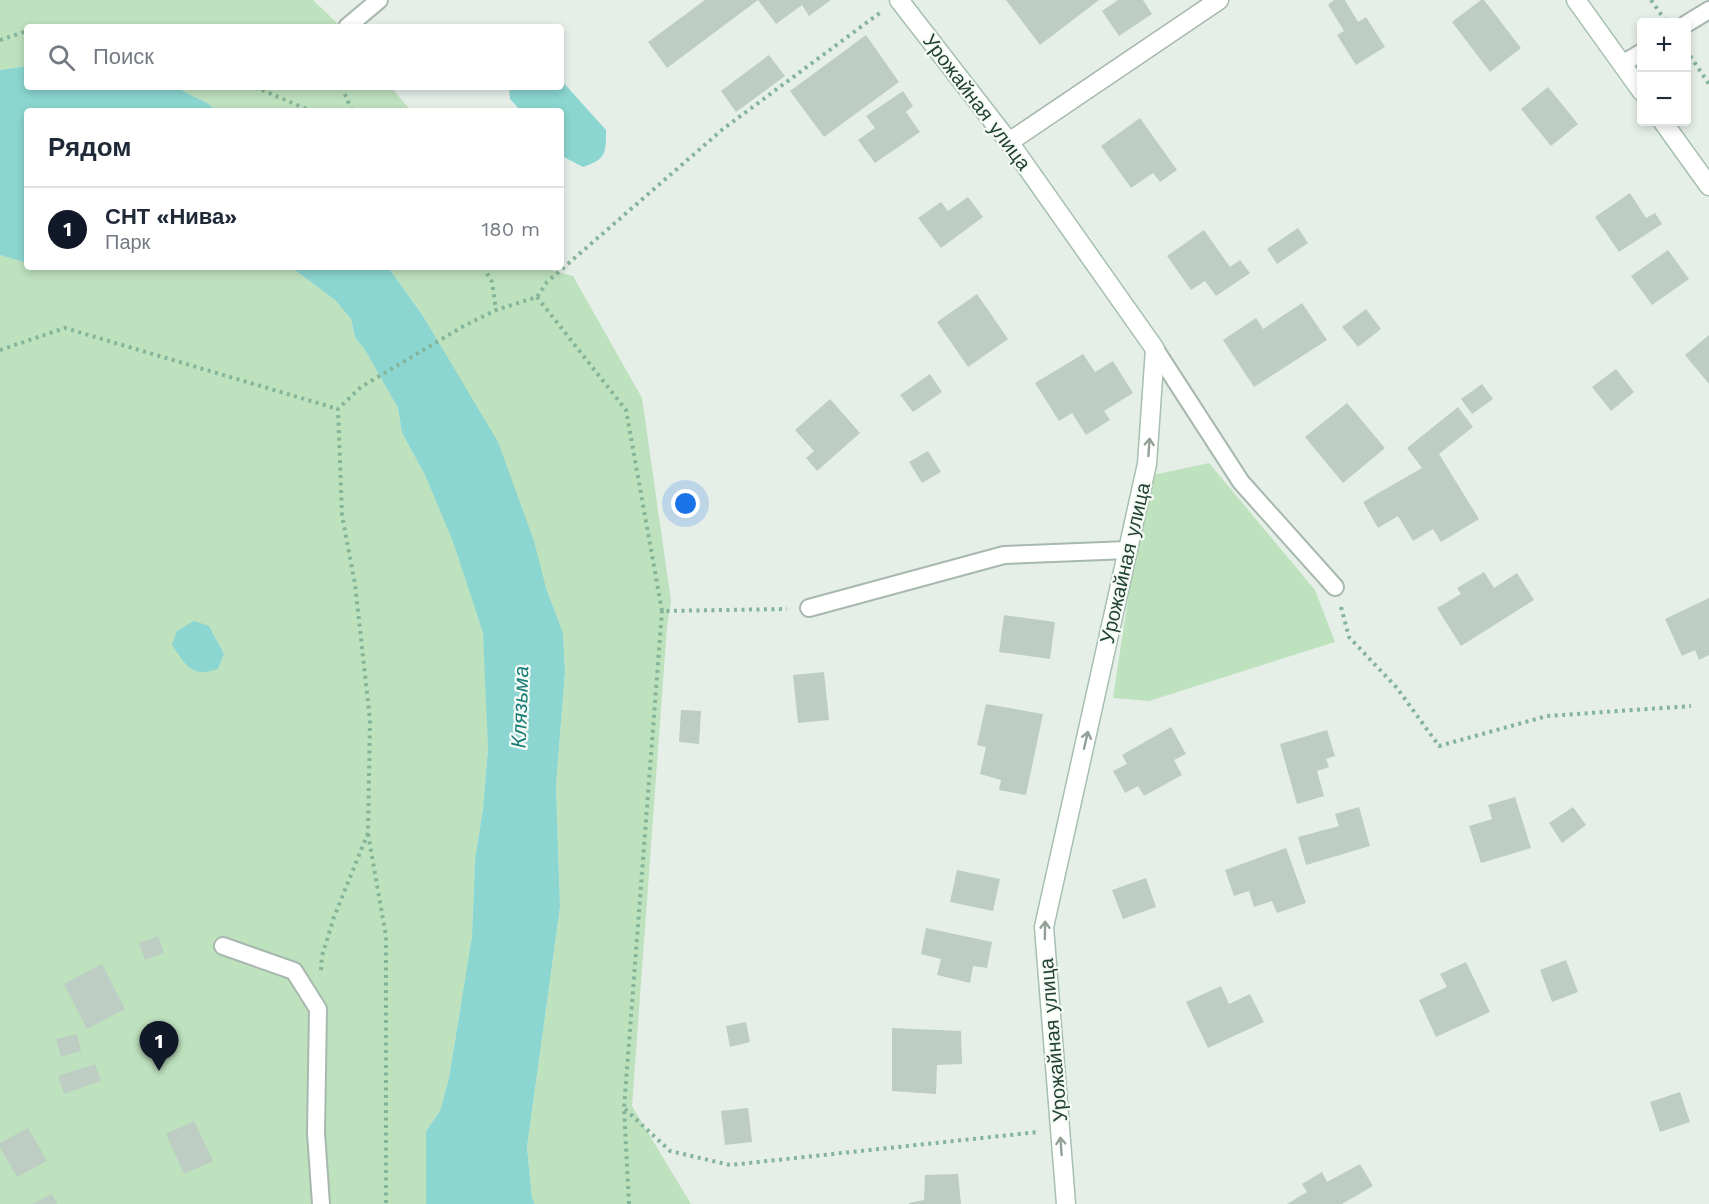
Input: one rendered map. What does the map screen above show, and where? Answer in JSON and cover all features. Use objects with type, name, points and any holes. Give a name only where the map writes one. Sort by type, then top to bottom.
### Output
[{"type":"street","points":[[1009,142],[1219,0]]},
{"type":"street","points":[[1576,0],[1637,86]]},
{"type":"street","name":"Урожайная улица","points":[[893,4],[1009,142],[1155,349],[1147,464],[1044,927],[1066,1204]]},
{"type":"street","points":[[1666,126],[1709,186]]},
{"type":"lane","points":[[351,24],[379,0]]},
{"type":"lane","points":[[1691,21],[1709,10]]},
{"type":"lane","points":[[1622,64],[1637,55]]},
{"type":"lane","points":[[1155,349],[1241,482],[1335,587]]},
{"type":"lane","points":[[809,608],[1004,555],[1128,550]]},
{"type":"lane","points":[[223,946],[294,971],[318,1009],[316,1133],[321,1204]]},
{"type":"path","points":[[1651,0],[1665,18]]},
{"type":"path","points":[[564,267],[723,129],[893,4]]},
{"type":"path","points":[[0,40],[24,32]]},
{"type":"path","points":[[1691,57],[1709,84]]},
{"type":"path","points":[[262,90],[304,108]]},
{"type":"path","points":[[343,90],[351,108]]},
{"type":"path","points":[[485,270],[492,282],[496,310]]},
{"type":"path","points":[[386,1204],[386,936],[368,833],[370,720],[355,584],[342,515],[338,409],[361,387],[462,327],[496,310],[537,297],[547,282],[561,270]]},
{"type":"path","points":[[537,297],[626,410],[662,610],[624,1108],[629,1204]]},
{"type":"path","points":[[0,350],[65,328],[338,409]]},
{"type":"path","points":[[1335,587],[1349,637],[1397,688],[1439,746],[1547,716],[1691,706]]},
{"type":"path","points":[[662,610],[809,608]]},
{"type":"path","points":[[318,1009],[322,956],[333,917],[368,833]]},
{"type":"path","points":[[624,1108],[670,1151],[730,1166],[1060,1129]]},
{"type":"green space","points":[[0,0],[313,0],[338,24],[24,24],[24,66],[0,70]]},
{"type":"green space","points":[[181,90],[394,90],[408,108],[213,108]]},
{"type":"green space","points":[[0,255],[24,262],[24,270],[295,270],[335,300],[351,319],[355,337],[365,350],[398,408],[402,433],[425,475],[453,542],[483,633],[486,683],[488,748],[483,809],[475,859],[472,936],[449,1078],[440,1111],[426,1131],[426,1204],[0,1204]],"holes":[[[209,626],[224,654],[218,669]]]},
{"type":"green space","points":[[390,270],[551,270],[573,276],[642,398],[671,601],[667,627],[632,1106],[691,1204],[535,1204],[532,1198],[527,1147],[560,907],[556,786],[565,672],[563,633],[546,588],[443,350],[423,316]]},
{"type":"green space","points":[[1209,463],[1315,590],[1335,642],[1149,701],[1113,698],[1135,552],[1153,475]]},
{"type":"water","points":[[24,66],[24,90],[181,90],[213,108],[24,108],[24,262],[0,255],[0,70]]},
{"type":"water","points":[[564,83],[606,130],[603,155],[583,167],[564,157],[564,108],[518,108],[510,99],[509,90],[564,90]]},
{"type":"water","name":"Клязьма","points":[[295,270],[390,270],[423,316],[498,442],[534,541],[546,588],[563,633],[565,672],[556,786],[560,907],[527,1147],[532,1198],[535,1204],[426,1204],[426,1131],[440,1111],[449,1078],[472,936],[475,859],[483,809],[488,748],[483,633],[453,542],[425,475],[402,433],[398,408],[365,350],[355,337],[351,319],[335,300]]},
{"type":"water","points":[[194,621],[209,626],[224,654],[218,669],[195,671],[186,664],[172,645],[177,631]]},
{"type":"building","points":[[705,0],[758,0],[667,68],[648,42]]},
{"type":"building","points":[[758,0],[831,0],[809,16],[802,5],[776,24]]},
{"type":"building","points":[[1006,0],[1099,0],[1040,45]]},
{"type":"building","points":[[1118,0],[1143,0],[1152,14],[1119,36],[1102,11]]},
{"type":"building","points":[[1334,0],[1345,0],[1358,22],[1366,17],[1385,47],[1356,65],[1337,35],[1344,31],[1328,5]]},
{"type":"building","points":[[1484,0],[1521,48],[1490,72],[1452,22]]},
{"type":"building","points":[[866,35],[899,82],[824,137],[790,91]]},
{"type":"building","points":[[769,55],[785,76],[736,112],[721,91]]},
{"type":"building","points":[[1548,87],[1578,124],[1551,146],[1521,109]]},
{"type":"building","points":[[903,91],[913,106],[906,112],[920,132],[875,163],[858,140],[875,128],[866,116]]},
{"type":"building","points":[[1140,118],[1177,170],[1160,182],[1153,173],[1131,188],[1101,146]]},
{"type":"building","points":[[1630,193],[1646,218],[1655,213],[1662,224],[1619,252],[1595,217]]},
{"type":"building","points":[[968,197],[983,217],[941,248],[918,218],[941,202],[948,211]]},
{"type":"building","points":[[1298,228],[1308,243],[1277,264],[1267,249]]},
{"type":"building","points":[[1204,230],[1230,267],[1240,260],[1250,273],[1216,296],[1205,281],[1191,290],[1167,256]]},
{"type":"building","points":[[1668,250],[1689,279],[1652,305],[1631,276]]},
{"type":"building","points":[[977,294],[1008,339],[968,367],[937,322]]},
{"type":"building","points":[[1302,303],[1327,340],[1254,387],[1223,340],[1256,318],[1263,329]]},
{"type":"building","points":[[1366,309],[1381,329],[1358,347],[1342,327]]},
{"type":"building","points":[[1709,335],[1709,384],[1685,355]]},
{"type":"building","points":[[1083,354],[1095,372],[1113,361],[1133,393],[1104,411],[1110,420],[1086,435],[1072,413],[1059,421],[1035,383]]},
{"type":"building","points":[[1616,369],[1634,392],[1611,411],[1592,387]]},
{"type":"building","points":[[930,374],[942,392],[913,412],[900,395]]},
{"type":"building","points":[[1482,384],[1493,399],[1472,414],[1461,399]]},
{"type":"building","points":[[830,399],[860,433],[817,471],[806,458],[814,451],[795,430]]},
{"type":"building","points":[[1347,403],[1385,448],[1343,483],[1305,437]]},
{"type":"building","points":[[1458,407],[1473,427],[1439,454],[1479,519],[1441,542],[1433,529],[1413,541],[1398,516],[1378,528],[1363,502],[1422,468],[1407,448]]},
{"type":"building","points":[[928,451],[941,472],[922,483],[909,462]]},
{"type":"building","points":[[1484,572],[1494,588],[1517,573],[1534,600],[1461,646],[1437,608],[1461,594],[1457,588]]},
{"type":"building","points":[[1709,598],[1709,655],[1699,660],[1695,650],[1682,656],[1665,619]]},
{"type":"building","points":[[1004,615],[1055,622],[1050,659],[999,652]]},
{"type":"building","points":[[824,672],[829,720],[798,723],[793,675]]},
{"type":"building","points":[[986,704],[1043,714],[1026,795],[999,790],[1001,780],[980,774],[986,747],[977,745]]},
{"type":"building","points":[[681,710],[701,711],[699,744],[679,742]]},
{"type":"building","points":[[1171,727],[1186,754],[1174,760],[1182,775],[1144,796],[1138,786],[1125,793],[1113,771],[1127,764],[1122,755]]},
{"type":"building","points":[[1327,730],[1335,756],[1326,759],[1329,767],[1317,771],[1324,796],[1297,804],[1280,744]]},
{"type":"building","points":[[1515,797],[1531,848],[1481,863],[1469,826],[1492,819],[1488,805]]},
{"type":"building","points":[[1359,807],[1370,846],[1306,865],[1298,837],[1339,826],[1335,814]]},
{"type":"building","points":[[1573,807],[1586,825],[1562,843],[1549,823]]},
{"type":"building","points":[[1286,848],[1306,903],[1277,913],[1272,901],[1254,907],[1249,891],[1234,896],[1225,870]]},
{"type":"building","points":[[957,870],[1000,879],[993,911],[950,902]]},
{"type":"building","points":[[1146,878],[1156,907],[1123,919],[1112,890]]},
{"type":"building","points":[[926,928],[992,942],[987,968],[973,966],[970,983],[937,975],[941,959],[921,954]]},
{"type":"building","points":[[158,936],[164,953],[145,960],[139,943]]},
{"type":"building","points":[[1566,960],[1578,992],[1552,1002],[1540,970]]},
{"type":"building","points":[[1466,962],[1490,1012],[1436,1037],[1419,1000],[1447,987],[1440,974]]},
{"type":"building","points":[[102,964],[125,1009],[87,1029],[64,984]]},
{"type":"building","points":[[1221,986],[1229,1004],[1250,994],[1264,1022],[1208,1048],[1186,1002]]},
{"type":"building","points":[[746,1022],[750,1042],[730,1047],[726,1026]]},
{"type":"building","points":[[892,1028],[961,1031],[962,1064],[937,1065],[936,1094],[892,1091]]},
{"type":"building","points":[[77,1034],[81,1051],[61,1057],[56,1039]]},
{"type":"building","points":[[95,1064],[101,1081],[64,1094],[58,1076]]},
{"type":"building","points":[[1680,1092],[1690,1122],[1660,1132],[1650,1102]]},
{"type":"building","points":[[748,1108],[752,1142],[725,1145],[721,1111]]},
{"type":"building","points":[[194,1121],[213,1161],[184,1174],[166,1134]]},
{"type":"building","points":[[28,1128],[47,1161],[17,1177],[0,1143]]},
{"type":"building","points":[[1360,1164],[1373,1186],[1342,1204],[1287,1204],[1307,1192],[1302,1184],[1322,1172],[1327,1182]]},
{"type":"building","points":[[958,1174],[961,1204],[909,1204],[924,1200],[925,1175]]},
{"type":"building","points":[[52,1194],[57,1204],[32,1204]]},
{"type":"place","name":"СНТ «Нива»","points":[[159,1071]]}]
